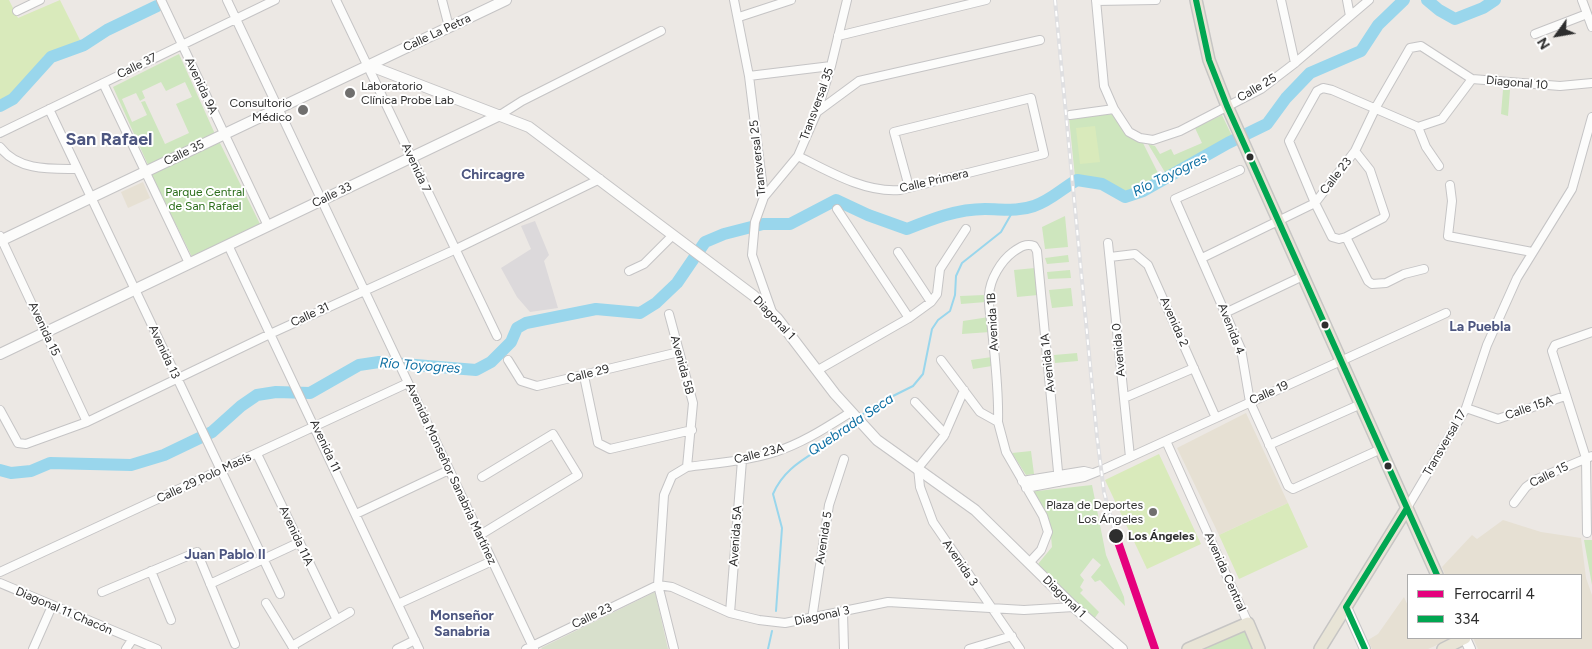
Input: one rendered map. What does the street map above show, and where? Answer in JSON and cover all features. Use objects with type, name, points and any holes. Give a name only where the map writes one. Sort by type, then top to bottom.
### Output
[{"type":"main road","name":"Calle La Petra","points":[[368,65],[506,0]]},
{"type":"main road","points":[[1196,0],[1209,60],[1227,106],[1437,574]]},
{"type":"main road","name":"Calle 35","points":[[1,239],[91,198],[368,65]]},
{"type":"main road","name":"Diagonal 1","points":[[368,65],[500,115],[529,128],[600,179],[672,236],[754,296],[773,314],[864,427],[889,450],[918,468],[974,510],[1074,607],[1122,649]]},
{"type":"main road","name":"Calle 33","points":[[0,354],[500,115]]},
{"type":"main road","name":"Transversal 17","points":[[1320,649],[1407,508]]},
{"type":"main road","points":[[1399,520],[1420,537]]},
{"type":"main road","points":[[1346,607],[1365,649]]},
{"type":"main road","points":[[1188,649],[1248,623]]},
{"type":"main road","name":"Avenida Central","points":[[1248,623],[1259,649]]},
{"type":"main road","points":[[1443,649],[1463,639]]},
{"type":"street","points":[[16,11],[40,0]]},
{"type":"street","name":"Avenida 9A","points":[[161,0],[268,226]]},
{"type":"street","name":"Avenida Monseñor Sanabria Martínez","points":[[227,0],[480,535],[531,648]]},
{"type":"street","name":"Calle 37","points":[[0,133],[275,0]]},
{"type":"street","name":"Avenida 7","points":[[336,0],[454,250],[497,336]]},
{"type":"street","points":[[442,0],[449,27]]},
{"type":"street","name":"Transversal 25","points":[[734,0],[749,76],[764,197],[755,222],[752,255],[773,314]]},
{"type":"street","points":[[738,16],[791,0]]},
{"type":"street","name":"Transversal 35","points":[[764,197],[798,156],[817,112],[831,66],[847,0]]},
{"type":"street","points":[[838,36],[986,0]]},
{"type":"street","points":[[1070,115],[1114,109],[1104,86],[1096,1],[1156,0]]},
{"type":"street","points":[[1281,0],[1295,63]]},
{"type":"street","points":[[1347,0],[1350,16]]},
{"type":"street","name":"Calle 25","points":[[1114,109],[1128,132],[1140,138],[1153,140],[1180,131],[1261,89],[1295,63],[1369,0]]},
{"type":"street","points":[[1582,0],[1592,27]]},
{"type":"street","points":[[1535,34],[1587,14]]},
{"type":"street","name":"Calle 33","points":[[500,115],[522,100],[661,30]]},
{"type":"street","points":[[817,112],[859,81],[1040,40]]},
{"type":"street","name":"Diagonal 10","points":[[1421,46],[1472,79],[1560,86],[1592,84]]},
{"type":"street","name":"Calle 23","points":[[1202,258],[1315,203],[1355,152],[1376,107],[1410,48],[1421,46]]},
{"type":"street","points":[[749,76],[831,66]]},
{"type":"street","points":[[1418,127],[1442,119],[1472,79]]},
{"type":"street","points":[[103,83],[189,263]]},
{"type":"street","points":[[1355,152],[1370,170],[1385,211],[1383,218],[1339,239],[1332,237],[1315,203],[1289,141],[1317,91],[1322,88],[1332,90],[1376,107],[1418,127],[1426,147],[1439,166]]},
{"type":"street","name":"Calle Primera","points":[[798,156],[835,174],[888,191],[909,187],[1044,154],[1031,98],[894,132],[909,187]]},
{"type":"street","name":"Avenida 13","points":[[49,109],[280,594]]},
{"type":"street","name":"Transversal 17","points":[[1407,508],[1466,408],[1495,325],[1532,252],[1574,184],[1592,117]]},
{"type":"street","points":[[0,148],[4,153],[20,163],[43,168],[78,169]]},
{"type":"street","name":"Avenida 4","points":[[1240,170],[1175,199],[1241,349],[1250,402],[1290,489],[1381,449]]},
{"type":"street","name":"Calle 31","points":[[0,410],[18,443],[26,444],[87,422],[270,334],[454,250],[600,179]]},
{"type":"street","points":[[1450,185],[1452,201],[1448,236],[1532,252]]},
{"type":"street","points":[[837,209],[909,318]]},
{"type":"street","points":[[818,370],[909,318],[931,302],[937,294],[940,269],[966,229]]},
{"type":"street","points":[[629,271],[644,264],[672,236]]},
{"type":"street","points":[[1346,237],[1368,281],[1376,285],[1386,283],[1404,274],[1424,269]]},
{"type":"street","name":"Avenida 15","points":[[1,239],[87,422]]},
{"type":"street","name":"Avenida 0","points":[[1108,243],[1130,457]]},
{"type":"street","name":"Avenida 1B","points":[[1024,484],[1006,452],[998,422],[998,399],[989,294],[995,274],[1012,253],[1024,244],[1034,246]]},
{"type":"street","name":"Avenida 11","points":[[228,245],[316,426],[419,649]]},
{"type":"street","name":"Avenida 1A","points":[[1034,246],[1037,251],[1059,478]]},
{"type":"street","points":[[898,252],[931,302]]},
{"type":"street","name":"Avenida 2","points":[[1110,257],[1135,254],[1148,265],[1216,418]]},
{"type":"street","points":[[1226,313],[1303,276]]},
{"type":"street","name":"Calle 19","points":[[1024,484],[1059,478],[1084,471],[1092,473],[1446,313]]},
{"type":"street","name":"Avenida 5B","points":[[669,314],[693,403],[688,467]]},
{"type":"street","points":[[1587,533],[1589,457],[1565,396],[1552,347],[1592,332]]},
{"type":"street","name":"Calle 29","points":[[508,360],[521,381],[537,386],[679,352]]},
{"type":"street","points":[[941,360],[980,412],[998,422]]},
{"type":"street","points":[[1124,398],[1194,368]]},
{"type":"street","points":[[584,376],[598,443],[610,449],[692,430]]},
{"type":"street","name":"Calle 29 Polo Masís","points":[[0,572],[408,383]]},
{"type":"street","points":[[918,468],[946,434],[964,390]]},
{"type":"street","name":"Calle 15A","points":[[1466,408],[1498,419],[1565,396]]},
{"type":"street","points":[[915,402],[946,434]]},
{"type":"street","points":[[1269,445],[1361,404]]},
{"type":"street","name":"Calle 23A","points":[[688,467],[742,460],[775,452],[808,438],[852,414]]},
{"type":"street","points":[[480,535],[578,474],[553,434],[482,478]]},
{"type":"street","name":"Avenida Central","points":[[1166,441],[1248,623]]},
{"type":"street","name":"Avenida 11A","points":[[257,454],[336,618]]},
{"type":"street","name":"Calle 15","points":[[1514,503],[1530,483],[1589,457]]},
{"type":"street","name":"Avenida 5","points":[[812,619],[829,505],[844,459]]},
{"type":"street","name":"Avenida 5A","points":[[730,613],[742,460]]},
{"type":"street","points":[[674,649],[658,585],[664,495],[672,476],[688,467]]},
{"type":"street","name":"Avenida 3","points":[[918,468],[920,487],[933,522],[1020,649]]},
{"type":"street","points":[[356,514],[449,470]]},
{"type":"street","points":[[1024,484],[1043,516],[1048,532],[1044,544],[1029,563]]},
{"type":"street","points":[[210,584],[298,542]]},
{"type":"street","points":[[102,592],[197,552],[236,644]]},
{"type":"street","points":[[398,604],[492,561]]},
{"type":"street","points":[[151,572],[171,620]]},
{"type":"street","name":"Diagonal 11 Chacón","points":[[0,583],[157,649]]},
{"type":"street","name":"Calle 23","points":[[531,648],[658,585]]},
{"type":"street","name":"Diagonal 3","points":[[658,585],[672,587],[730,613],[759,620],[785,623],[888,602],[991,608]]},
{"type":"street","points":[[266,603],[293,647],[336,618],[350,612]]},
{"type":"street","points":[[33,649],[52,606]]},
{"type":"street","points":[[991,608],[1024,610],[1074,607]]},
{"type":"street","points":[[843,612],[844,649]]},
{"type":"street","points":[[969,649],[1012,636]]},
{"type":"street","points":[[126,649],[132,640]]},
{"type":"street","points":[[397,649],[415,640]]},
{"type":"shaded area","points":[[143,182],[150,198],[128,208],[121,192]]},
{"type":"shaded area","points":[[535,221],[549,255],[544,261],[558,308],[530,312],[517,297],[501,268],[531,249],[521,226]]},
{"type":"shaded area","points":[[1246,413],[1288,503],[1219,535],[1177,448]]},
{"type":"shaded area","points":[[1503,520],[1541,532],[1581,538],[1586,578],[1592,595],[1592,649],[1478,649],[1473,639],[1582,639],[1582,574],[1445,574],[1442,567],[1472,535],[1477,539]]},
{"type":"shaded area","points":[[1404,597],[1407,604],[1407,639],[1451,639],[1428,649],[1372,649],[1368,640],[1378,634]]},
{"type":"green space","points":[[0,0],[9,0],[18,18],[60,0],[80,40],[44,56],[31,78],[12,95],[0,100]]},
{"type":"green space","points":[[179,54],[215,134],[148,165],[113,87]],"holes":[[[161,82],[166,91],[185,82],[192,97],[176,104],[189,133],[165,144],[145,101],[141,102],[147,115],[132,122],[122,99],[136,93],[140,101],[145,98],[142,91]]]},
{"type":"green space","points":[[1503,90],[1510,90],[1508,116],[1501,114]]},
{"type":"green space","points":[[1112,114],[1130,137],[1143,143],[1160,177],[1125,193],[1104,180],[1075,177],[1069,118]]},
{"type":"green space","points":[[1222,115],[1233,138],[1166,174],[1148,144],[1155,146],[1160,154],[1171,149],[1174,155],[1202,143],[1195,128]]},
{"type":"green space","points":[[1095,126],[1100,162],[1080,164],[1076,128]]},
{"type":"green space","name":"Parque Central de San Rafael","points":[[219,141],[260,224],[192,257],[151,174]]},
{"type":"green space","points":[[1065,216],[1068,247],[1045,249],[1042,227]]},
{"type":"green space","points":[[1068,255],[1069,262],[1047,264],[1045,258]]},
{"type":"green space","points":[[1035,268],[1038,295],[1017,297],[1014,270]]},
{"type":"green space","points":[[1070,270],[1071,278],[1048,279],[1047,272]]},
{"type":"green space","points":[[1071,288],[1073,306],[1052,308],[1049,290]]},
{"type":"green space","points":[[985,295],[986,302],[961,304],[960,296]]},
{"type":"green space","points":[[989,317],[990,332],[962,334],[963,321]]},
{"type":"green space","points":[[1077,353],[1078,361],[1055,363],[1054,355]]},
{"type":"green space","points":[[992,357],[992,366],[973,369],[971,360]]},
{"type":"green space","points":[[1031,451],[1034,474],[1026,475],[1012,453]]},
{"type":"green space","name":"Plaza de Deportes Los Ángeles","points":[[1159,454],[1201,544],[1147,569],[1105,480]]},
{"type":"green space","points":[[1092,485],[1106,555],[1124,597],[1125,606],[1100,580],[1095,582],[1091,577],[1101,565],[1093,558],[1080,575],[1084,580],[1080,587],[1083,590],[1080,593],[1099,612],[1094,619],[1063,592],[1038,564],[1052,547],[1050,525],[1028,492]]},
{"type":"green space","points":[[1288,503],[1308,547],[1239,579],[1219,535]]},
{"type":"green space","points":[[1584,540],[1592,540],[1592,585]]},
{"type":"green space","points":[[655,592],[668,649],[541,648]]},
{"type":"green space","points":[[1245,629],[1253,649],[1199,649]]},
{"type":"waterway","name":"Río Toyogres","points":[[0,470],[11,473],[31,471],[50,463],[131,465],[164,455],[212,432],[241,406],[257,395],[276,392],[310,393],[359,365],[379,362],[476,370],[491,362],[511,342],[517,328],[526,323],[596,309],[640,313],[656,303],[677,283],[705,242],[724,234],[763,224],[790,224],[836,200],[868,215],[907,229],[935,218],[975,209],[1016,210],[1028,208],[1046,201],[1077,180],[1102,184],[1125,197],[1143,191],[1228,143],[1267,124],[1286,98],[1310,73],[1361,51],[1378,25],[1404,0]]},
{"type":"waterway","name":"Río Toyogres","points":[[1427,0],[1439,10],[1455,19],[1483,8],[1495,0]]},
{"type":"waterway","points":[[0,106],[13,99],[51,57],[84,45],[107,30],[157,6]]},
{"type":"waterway","name":"Quebrada Seca","points":[[860,416],[879,403],[913,386],[923,374],[932,329],[938,320],[950,311],[955,295],[956,276],[962,263],[1001,232],[1013,211]]},
{"type":"waterway","name":"Quebrada Seca","points":[[776,611],[782,528],[773,494],[789,471],[827,444],[854,421]]},
{"type":"waterway","name":"Quebrada Seca","points":[[768,649],[772,631]]},
{"type":"railway","points":[[1055,0],[1097,437],[1104,492],[1116,536]]},
{"type":"rail line","name":"4","points":[[1116,536],[1155,649]]},
{"type":"transit line","name":"334","points":[[1196,0],[1209,60],[1227,106],[1437,574]]},
{"type":"transit line","name":"334","points":[[1365,649],[1346,607],[1407,508]]},
{"type":"place","name":"Laboratorio Clínica Probe Lab","points":[[350,93]]},
{"type":"place","name":"Consultorio Médico","points":[[303,110]]},
{"type":"place","name":"Plaza de Deportes Los Ángeles","points":[[1153,512]]},
{"type":"place","name":"Los Ángeles","points":[[1116,536]]},
{"type":"district","name":"San Rafael","points":[[109,140]]},
{"type":"district","name":"Chircagre","points":[[493,175]]},
{"type":"district","name":"La Puebla","points":[[1480,327]]},
{"type":"district","name":"Juan Pablo II","points":[[225,555]]},
{"type":"district","name":"Monseñor Sanabria","points":[[462,624]]}]
